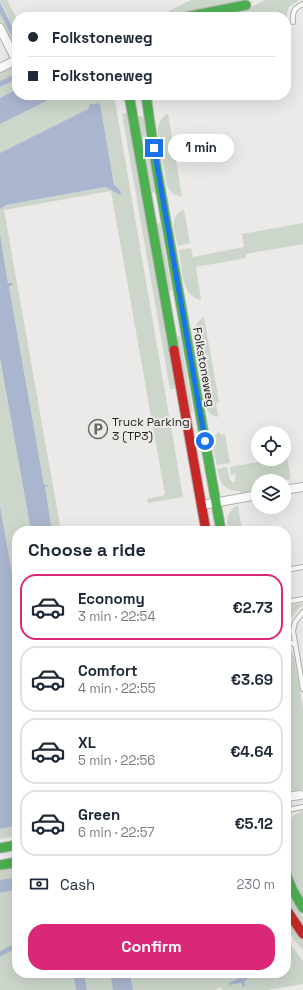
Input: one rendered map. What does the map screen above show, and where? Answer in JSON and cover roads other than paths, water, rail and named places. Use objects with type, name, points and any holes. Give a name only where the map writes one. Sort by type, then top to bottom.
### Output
[{"type":"street","points":[[215,12],[226,10],[255,0]]},
{"type":"street","points":[[234,12],[246,4]]},
{"type":"street","points":[[0,28],[12,52]]},
{"type":"street","points":[[0,68],[12,62]]},
{"type":"street","name":"Folkstoneweg","points":[[140,103],[162,208],[220,526]]},
{"type":"street","name":"Folkstoneweg","points":[[140,103],[152,210],[205,526]]},
{"type":"street","points":[[291,489],[303,487]]},
{"type":"street","points":[[202,505],[251,496]]},
{"type":"street","points":[[291,797],[302,794]]},
{"type":"street","points":[[0,848],[12,846]]},
{"type":"street","points":[[0,865],[12,863]]},
{"type":"street","points":[[291,886],[303,908]]},
{"type":"street","points":[[291,916],[303,934]]},
{"type":"lane","points":[[293,22],[292,15],[294,10],[303,4]]},
{"type":"lane","points":[[291,569],[303,567]]},
{"type":"lane","points":[[291,601],[303,599]]},
{"type":"lane","points":[[303,612],[297,618],[294,626],[295,645],[303,689]]},
{"type":"lane","points":[[291,643],[295,645]]},
{"type":"lane","points":[[291,811],[303,807]]},
{"type":"water","points":[[0,2],[12,26],[12,37],[0,13]]},
{"type":"water","points":[[12,75],[12,81],[0,87],[0,81]]},
{"type":"water","points":[[12,92],[12,100],[49,100],[0,124],[0,98]]},
{"type":"water","points":[[100,103],[114,185],[120,190],[120,195],[105,187],[6,205],[0,209],[0,153],[88,109],[90,104]]},
{"type":"water","points":[[0,234],[8,283],[12,283],[13,285],[9,286],[44,485],[48,485],[45,487],[51,526],[30,526],[0,358]]},
{"type":"water","points":[[0,506],[12,573],[12,827],[0,829]]},
{"type":"water","points":[[12,878],[12,891],[0,893],[0,880]]},
{"type":"water","points":[[12,945],[12,951],[0,957],[0,951]]},
{"type":"water","points":[[74,978],[85,978],[87,990],[76,990]]},
{"type":"water","points":[[111,978],[131,978],[133,990],[113,990]]},
{"type":"water","points":[[239,978],[248,978],[244,982],[245,986],[243,987],[241,983],[229,985],[229,983]]},
{"type":"place","name":"Truck Parking 3 (TP3)","points":[[98,429]]}]
